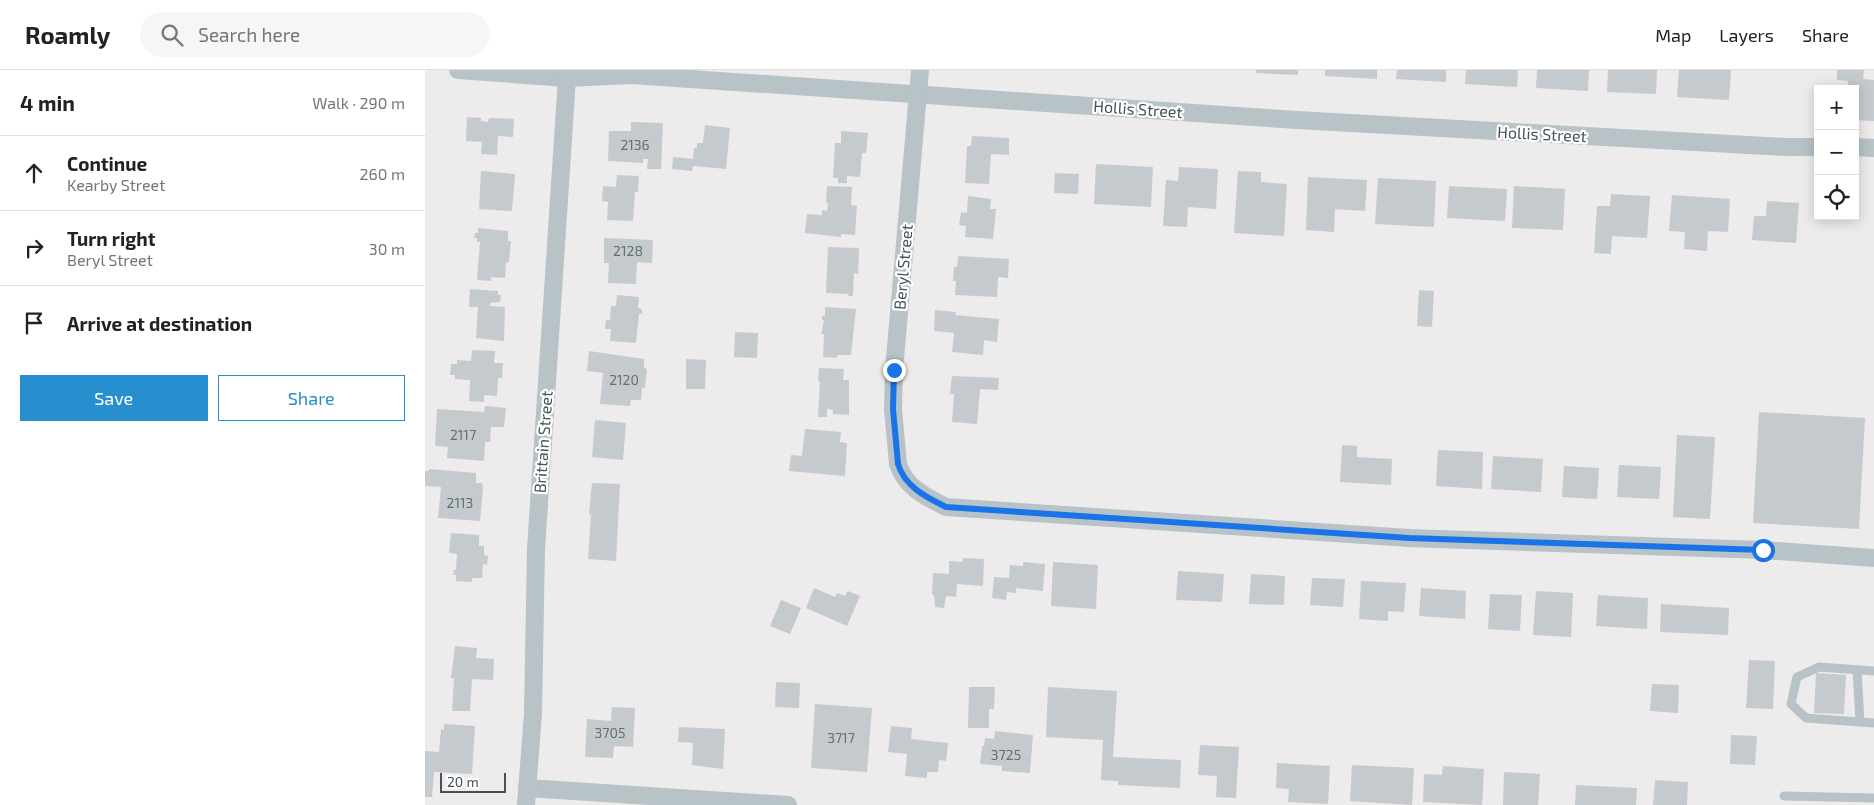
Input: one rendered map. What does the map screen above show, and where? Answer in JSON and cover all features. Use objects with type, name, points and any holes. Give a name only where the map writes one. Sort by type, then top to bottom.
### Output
[{"type":"street","name":"Hollis Street","points":[[458,70],[567,78],[631,73],[1297,120],[1766,146],[1814,147]]},
{"type":"street","name":"Beryl Street","points":[[920,70],[894,370],[893,409],[900,473],[919,493],[946,507],[1409,538],[1763,550],[1874,558]]},
{"type":"street","name":"Brittain Street","points":[[526,796],[533,712],[536,549],[567,78]]},
{"type":"street","points":[[1859,148],[1874,148]]},
{"type":"street","points":[[526,796],[788,805]]},
{"type":"lane","points":[[1874,671],[1819,667],[1797,677],[1791,704],[1806,718],[1874,723]]},
{"type":"lane","points":[[1857,670],[1860,722]]},
{"type":"lane","points":[[1784,796],[1874,798]]},
{"type":"building","points":[[1256,70],[1298,70],[1298,75],[1256,73]]},
{"type":"building","points":[[1325,70],[1377,70],[1377,79],[1325,76]]},
{"type":"building","points":[[1397,70],[1446,70],[1446,82],[1396,79]]},
{"type":"building","points":[[1466,70],[1518,70],[1517,87],[1465,84]]},
{"type":"building","points":[[1537,70],[1589,70],[1588,91],[1536,88]]},
{"type":"building","points":[[1608,70],[1657,70],[1656,94],[1607,92]]},
{"type":"building","points":[[1679,70],[1731,70],[1729,100],[1677,97]]},
{"type":"building","points":[[1837,70],[1864,70],[1863,79],[1874,80],[1874,121],[1859,120],[1859,85],[1848,85],[1848,81],[1837,80]]},
{"type":"building","points":[[467,117],[481,118],[481,121],[488,122],[489,118],[514,119],[513,137],[498,136],[497,155],[481,154],[482,142],[466,141]]},
{"type":"building","points":[[631,122],[663,123],[661,169],[647,169],[648,159],[643,159],[643,163],[608,161],[609,131],[631,131]]},
{"type":"building","points":[[705,125],[730,128],[726,169],[693,166],[692,171],[672,169],[673,157],[693,159],[694,148],[697,148],[697,143],[703,143]]},
{"type":"building","points":[[841,131],[868,133],[866,153],[862,153],[860,177],[847,176],[847,183],[838,183],[838,178],[833,178],[835,143],[841,143]]},
{"type":"building","points":[[972,136],[1009,138],[1009,155],[991,154],[989,184],[965,183],[967,146],[971,146]]},
{"type":"building","points":[[1096,164],[1153,167],[1151,207],[1094,204]]},
{"type":"building","points":[[1179,167],[1218,169],[1216,209],[1188,207],[1187,227],[1163,226],[1166,180],[1178,181]]},
{"type":"building","points":[[481,171],[515,174],[512,211],[479,209]]},
{"type":"building","points":[[1238,171],[1261,172],[1261,182],[1287,184],[1284,236],[1234,233]]},
{"type":"building","points":[[1055,173],[1079,174],[1078,194],[1054,193]]},
{"type":"building","points":[[617,175],[639,176],[638,192],[635,192],[633,221],[607,220],[608,202],[602,201],[603,186],[616,187]]},
{"type":"building","points":[[1308,177],[1367,180],[1365,211],[1335,209],[1334,232],[1306,230]]},
{"type":"building","points":[[1378,178],[1436,181],[1434,227],[1375,224]]},
{"type":"building","points":[[827,186],[852,187],[851,205],[857,206],[855,235],[841,234],[841,237],[805,233],[807,214],[822,215],[822,210],[827,211]]},
{"type":"building","points":[[1449,186],[1507,189],[1505,221],[1447,218]]},
{"type":"building","points":[[1514,186],[1565,189],[1563,230],[1512,228]]},
{"type":"building","points":[[1611,194],[1650,196],[1647,238],[1612,236],[1611,254],[1594,253],[1597,206],[1610,206]]},
{"type":"building","points":[[1672,195],[1730,199],[1728,232],[1708,231],[1707,251],[1684,249],[1685,232],[1669,231]]},
{"type":"building","points":[[968,196],[991,199],[990,209],[996,209],[993,239],[965,237],[966,226],[959,225],[961,212],[967,213]]},
{"type":"building","points":[[1767,201],[1799,203],[1796,243],[1752,240],[1754,216],[1766,216]]},
{"type":"building","points":[[478,228],[508,231],[508,241],[511,241],[509,262],[506,262],[505,278],[491,277],[491,281],[477,280],[480,242],[477,242],[477,238],[474,238],[475,233],[478,233]]},
{"type":"building","points":[[604,238],[653,240],[652,263],[637,262],[636,284],[608,283],[609,263],[604,263]]},
{"type":"building","points":[[828,247],[859,248],[858,274],[854,273],[853,296],[848,296],[849,294],[826,293]]},
{"type":"building","points":[[958,256],[1009,259],[1008,278],[998,277],[997,297],[955,295],[954,267],[957,267]]},
{"type":"building","points":[[470,289],[498,291],[498,295],[501,295],[500,302],[490,303],[490,306],[505,307],[504,341],[476,338],[478,307],[469,307]]},
{"type":"building","points":[[1419,290],[1434,291],[1432,327],[1417,326]]},
{"type":"building","points":[[617,295],[639,297],[638,308],[642,309],[642,314],[639,314],[636,343],[610,341],[611,329],[605,329],[606,320],[610,320],[611,306],[616,306]]},
{"type":"building","points":[[825,307],[856,309],[851,355],[837,355],[837,358],[823,357],[824,334],[821,334],[824,320],[822,320],[822,316],[825,316]]},
{"type":"building","points":[[935,310],[956,312],[955,315],[999,319],[997,342],[984,340],[983,355],[952,352],[954,333],[934,331]]},
{"type":"building","points":[[735,332],[758,333],[757,358],[734,357]]},
{"type":"building","points":[[472,350],[495,351],[494,363],[503,363],[502,378],[498,378],[497,396],[484,395],[484,402],[469,401],[470,380],[455,379],[455,375],[450,375],[451,364],[457,364],[457,360],[471,361]]},
{"type":"building","points":[[589,351],[644,359],[644,368],[647,369],[645,388],[642,388],[641,400],[631,400],[630,406],[600,404],[603,373],[587,371]]},
{"type":"building","points":[[686,359],[706,360],[705,389],[686,389]]},
{"type":"building","points":[[819,368],[844,369],[843,380],[849,380],[849,415],[833,414],[833,410],[827,409],[827,417],[818,417]]},
{"type":"building","points":[[952,376],[999,378],[998,390],[980,389],[977,424],[952,422],[954,394],[950,394]]},
{"type":"building","points":[[485,406],[506,408],[504,427],[491,427],[490,442],[485,442],[484,461],[447,458],[448,447],[435,446],[437,409],[484,412]]},
{"type":"building","points":[[1759,412],[1865,418],[1859,529],[1753,523]]},
{"type":"building","points":[[595,420],[626,423],[623,460],[592,457]]},
{"type":"building","points":[[805,429],[841,432],[840,442],[847,443],[845,476],[789,471],[791,455],[802,456]]},
{"type":"building","points":[[1677,435],[1715,437],[1710,519],[1673,517]]},
{"type":"building","points":[[1342,445],[1357,446],[1357,457],[1392,459],[1391,485],[1340,482]]},
{"type":"building","points":[[1438,450],[1483,452],[1482,489],[1436,486]]},
{"type":"building","points":[[1493,456],[1543,459],[1541,492],[1491,489]]},
{"type":"building","points":[[1619,465],[1661,467],[1659,499],[1617,497]]},
{"type":"building","points":[[1564,466],[1599,468],[1597,499],[1562,497]]},
{"type":"building","points":[[429,469],[476,473],[476,483],[482,483],[483,488],[480,521],[438,518],[441,487],[425,486],[425,471],[429,471]]},
{"type":"building","points":[[592,483],[620,484],[616,561],[588,559]]},
{"type":"building","points":[[451,533],[479,535],[479,546],[484,546],[484,555],[488,556],[487,565],[483,564],[482,578],[472,578],[472,582],[456,581],[456,575],[453,575],[454,570],[456,570],[457,554],[449,553]]},
{"type":"building","points":[[963,558],[984,559],[983,586],[957,584],[956,597],[946,596],[944,608],[935,607],[934,595],[932,595],[933,573],[949,574],[949,561],[962,562]]},
{"type":"building","points":[[1023,562],[1045,564],[1043,591],[1016,588],[1016,593],[1007,592],[1006,600],[992,598],[994,577],[1009,578],[1010,565],[1023,566]]},
{"type":"building","points":[[1053,562],[1098,565],[1096,609],[1051,606]]},
{"type":"building","points":[[1178,571],[1224,574],[1222,602],[1176,600]]},
{"type":"building","points":[[1251,574],[1285,576],[1284,605],[1249,604]]},
{"type":"building","points":[[1312,578],[1345,579],[1343,607],[1310,605]]},
{"type":"building","points":[[1361,581],[1406,583],[1404,612],[1388,611],[1388,621],[1359,619]]},
{"type":"building","points":[[814,588],[835,597],[837,593],[845,596],[848,591],[860,596],[847,626],[806,608]]},
{"type":"building","points":[[1421,588],[1466,591],[1465,619],[1419,616]]},
{"type":"building","points":[[1536,591],[1573,593],[1571,637],[1533,635]]},
{"type":"building","points":[[1490,594],[1522,595],[1520,631],[1488,629]]},
{"type":"building","points":[[1598,595],[1648,598],[1647,629],[1596,626]]},
{"type":"building","points":[[781,600],[801,608],[790,634],[770,626]]},
{"type":"building","points":[[1661,604],[1729,608],[1728,635],[1660,632]]},
{"type":"building","points":[[455,646],[477,648],[476,658],[494,659],[493,680],[472,679],[470,711],[452,711],[454,678],[451,678]]},
{"type":"building","points":[[1749,660],[1775,661],[1773,709],[1746,708]]},
{"type":"building","points":[[1816,673],[1846,675],[1844,714],[1814,713]]},
{"type":"building","points":[[776,682],[800,683],[799,708],[775,707]]},
{"type":"building","points":[[1652,684],[1679,685],[1678,713],[1650,711]]},
{"type":"building","points":[[969,687],[995,687],[994,709],[989,709],[989,728],[968,728]]},
{"type":"building","points":[[1048,687],[1117,691],[1113,757],[1181,760],[1180,788],[1118,785],[1118,781],[1101,780],[1103,740],[1046,737]]},
{"type":"building","points":[[815,704],[872,708],[867,772],[811,768]]},
{"type":"building","points":[[612,707],[635,708],[633,747],[614,746],[613,758],[585,757],[587,719],[611,721]]},
{"type":"building","points":[[444,724],[475,726],[472,774],[434,772],[432,797],[425,797],[425,751],[439,752],[441,729],[444,730]]},
{"type":"building","points":[[891,726],[912,728],[911,739],[948,743],[946,761],[939,760],[938,772],[927,772],[927,778],[905,776],[907,754],[888,752]]},
{"type":"building","points":[[679,727],[725,729],[723,769],[692,765],[693,743],[678,742]]},
{"type":"building","points":[[995,731],[1033,735],[1030,773],[1002,771],[1002,766],[980,764],[985,738],[994,739]]},
{"type":"building","points":[[1731,735],[1757,736],[1755,765],[1730,764]]},
{"type":"building","points":[[1200,745],[1239,747],[1236,798],[1216,797],[1217,776],[1198,775]]},
{"type":"building","points":[[1277,763],[1330,766],[1328,804],[1288,802],[1289,789],[1276,788]]},
{"type":"building","points":[[1352,765],[1414,768],[1412,805],[1350,801]]},
{"type":"building","points":[[1443,766],[1484,769],[1482,805],[1423,802],[1424,774],[1442,775]]},
{"type":"building","points":[[1504,772],[1540,774],[1538,805],[1503,805]]},
{"type":"building","points":[[1655,780],[1688,782],[1687,805],[1653,805]]},
{"type":"building","points":[[1576,785],[1637,788],[1636,805],[1575,805]]},
{"type":"route","points":[[894,370],[893,409],[900,473],[919,493],[946,507],[1409,538],[1763,550]]}]
